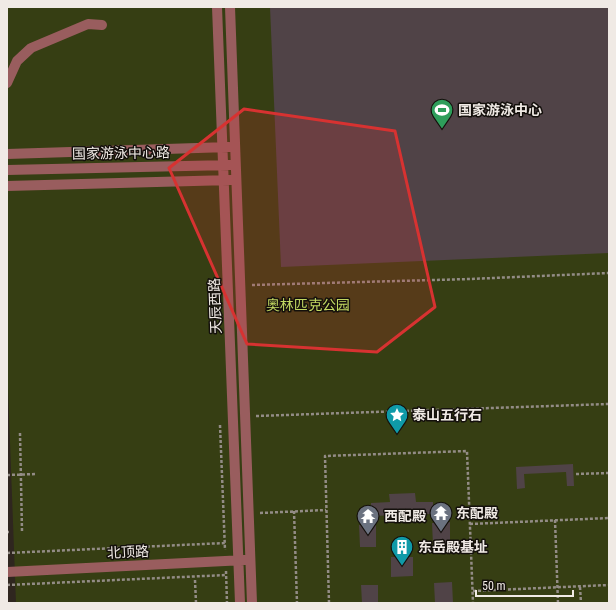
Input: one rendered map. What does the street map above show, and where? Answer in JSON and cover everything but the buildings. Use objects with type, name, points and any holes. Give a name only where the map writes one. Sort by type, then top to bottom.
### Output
[{"type":"street","name":"天辰西路","points":[[217,7],[240,603]]},
{"type":"street","name":"天辰西路","points":[[230,7],[252,603]]},
{"type":"street","points":[[7,83],[17,61],[31,48],[88,24],[102,25]]},
{"type":"street","points":[[7,154],[235,146]]},
{"type":"street","name":"国家游泳中心路","points":[[7,170],[236,164]]},
{"type":"street","points":[[7,186],[236,180]]},
{"type":"street","name":"北顶路","points":[[7,572],[251,560]]},
{"type":"path","points":[[252,285],[470,279],[609,273]]},
{"type":"path","points":[[256,416],[609,404]]},
{"type":"path","points":[[20,433],[22,531]]},
{"type":"path","points":[[328,603],[325,456],[467,451],[474,603]]},
{"type":"path","points":[[576,474],[609,473]]},
{"type":"path","points":[[7,475],[37,474]]},
{"type":"path","points":[[260,513],[326,510]]},
{"type":"path","points":[[294,511],[297,603]]},
{"type":"path","points":[[470,524],[609,518]]},
{"type":"path","points":[[555,520],[558,603]]},
{"type":"path","points":[[7,553],[238,542]]},
{"type":"path","points":[[7,585],[239,575]]},
{"type":"path","points":[[196,580],[196,603]]},
{"type":"path","points":[[473,591],[609,585]]},
{"type":"path","points":[[580,587],[581,603]]},
{"type":"highlighted area","points":[[244,109],[395,131],[435,307],[377,352],[247,344],[169,168]]},
{"type":"green space","name":"奥林匹克公园","points":[[7,7],[609,7],[609,603],[16,603],[7,361]]},
{"type":"place","name":"国家游泳中心","points":[[442,130]]},
{"type":"place","name":"泰山五行石","points":[[397,434]]},
{"type":"place","name":"东配殿","points":[[441,532]]},
{"type":"place","name":"西配殿","points":[[368,536]]},
{"type":"place","name":"东岳殿基址","points":[[402,566]]}]
